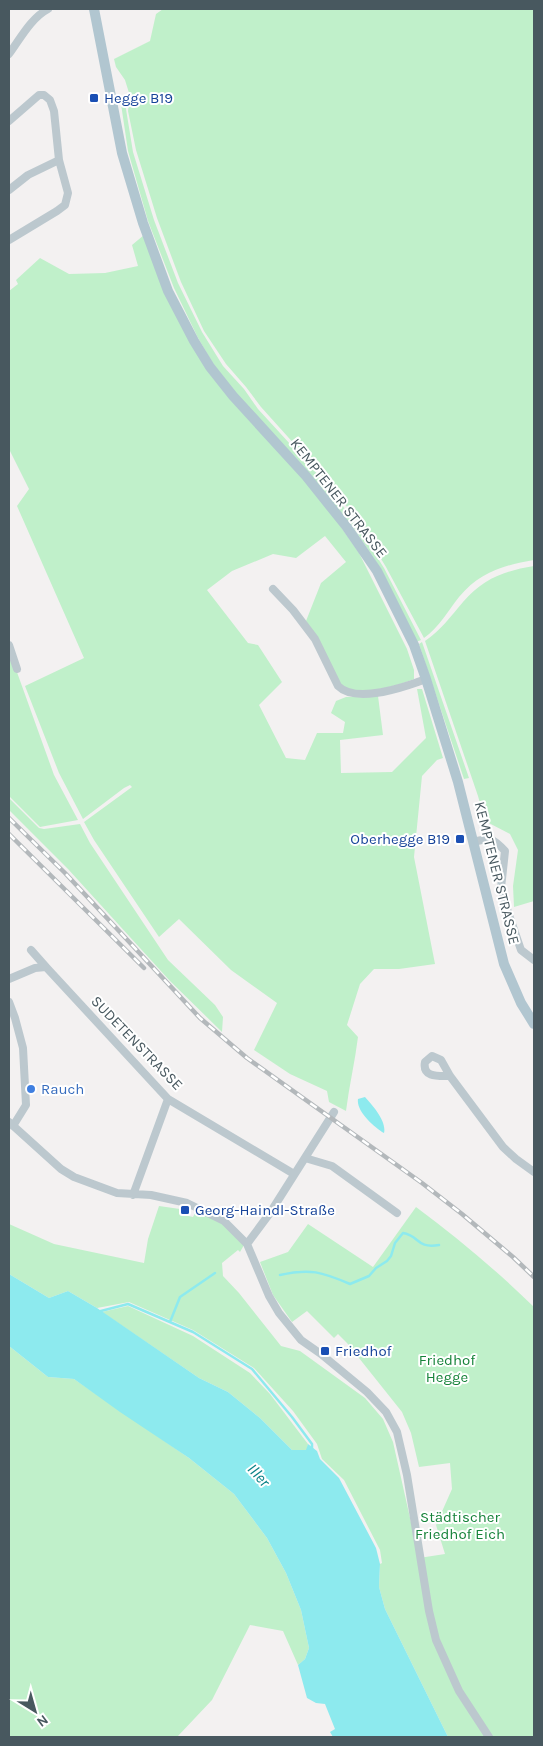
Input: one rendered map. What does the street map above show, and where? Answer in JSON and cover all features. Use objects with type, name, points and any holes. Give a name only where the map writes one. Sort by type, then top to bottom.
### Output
[{"type":"main road","name":"KEMPTENER STRASSE","points":[[94,9],[122,153],[143,222],[168,290],[194,342],[210,367],[233,396],[306,476],[346,526],[377,571],[414,645],[458,782],[504,964],[534,1024]]},
{"type":"street","points":[[9,54],[27,29],[48,9]]},
{"type":"street","points":[[9,121],[39,95],[44,95],[50,100],[54,111],[59,160],[68,193],[65,205],[9,240]]},
{"type":"street","points":[[9,190],[28,175],[59,160]]},
{"type":"street","points":[[273,589],[306,626],[315,639],[338,686],[344,691],[356,694],[371,693],[405,687],[426,679]]},
{"type":"street","points":[[9,645],[17,669]]},
{"type":"street","points":[[474,842],[487,838],[495,840],[504,851],[501,888],[521,950],[534,960]]},
{"type":"street","name":"SUDETENSTRASSE","points":[[31,950],[168,1099],[294,1174]]},
{"type":"street","points":[[9,979],[35,968],[46,967]]},
{"type":"street","points":[[9,1002],[22,1048],[26,1105],[11,1124],[61,1169],[74,1178],[117,1193],[170,1198],[204,1210],[224,1221],[247,1244],[269,1296],[301,1340],[367,1392],[386,1412],[397,1432],[405,1466],[423,1564],[429,1611],[436,1640],[459,1690],[489,1737]]},
{"type":"street","points":[[450,1076],[503,1147],[534,1172]]},
{"type":"street","points":[[133,1195],[168,1099]]},
{"type":"street","points":[[247,1244],[270,1213],[334,1112]]},
{"type":"street","points":[[305,1158],[332,1166],[397,1213]]},
{"type":"green space","points":[[163,9],[534,9],[534,560],[503,567],[475,581],[459,597],[439,624],[424,638],[386,567],[356,518],[315,467],[261,407],[226,364],[204,331],[181,282],[157,218],[136,150],[128,111],[130,96],[125,80],[116,67],[114,59],[150,41],[156,14]]},
{"type":"green space","points":[[125,103],[133,152],[154,220],[178,283],[202,332],[223,366],[244,389],[258,409],[313,469],[354,520],[349,523],[236,393],[214,365],[198,338],[174,288],[148,221],[128,151],[121,104]]},
{"type":"green space","points":[[144,235],[191,343],[334,517],[359,553],[407,649],[414,670],[414,679],[376,690],[355,690],[346,688],[340,683],[306,621],[321,583],[346,562],[325,536],[296,558],[273,554],[232,571],[207,590],[248,643],[258,645],[282,682],[259,705],[286,758],[305,760],[317,733],[343,733],[345,722],[331,713],[336,701],[346,697],[378,696],[383,735],[340,740],[341,773],[392,772],[426,738],[417,689],[422,689],[443,758],[437,760],[422,776],[414,857],[435,964],[399,969],[374,969],[360,984],[347,1025],[358,1037],[346,1111],[329,1102],[327,1091],[290,1074],[254,1050],[277,1003],[231,970],[179,919],[159,937],[84,822],[132,787],[130,785],[124,788],[83,819],[59,773],[25,686],[84,658],[17,506],[29,489],[9,449],[9,291],[18,284],[16,280],[40,258],[69,274],[105,273],[138,266],[132,245]]},
{"type":"green space","points":[[355,522],[384,568],[421,640],[416,642],[381,569],[351,524]]},
{"type":"green space","points":[[534,566],[534,901],[514,907],[513,886],[518,850],[510,834],[485,821],[425,641],[441,628],[471,594],[487,581],[513,570]]},
{"type":"green space","points":[[422,642],[469,778],[464,779],[419,644]]},
{"type":"green space","points":[[9,650],[54,775],[78,820],[40,827],[9,796]]},
{"type":"green space","points":[[9,798],[39,828],[80,824],[90,843],[168,960],[215,1005],[223,1017],[222,1032],[170,981],[68,869],[9,810]]},
{"type":"green space","points":[[159,1206],[180,1209],[179,1214],[193,1217],[196,1211],[221,1222],[244,1245],[240,1252],[238,1250],[222,1263],[223,1276],[281,1346],[300,1351],[365,1398],[383,1419],[393,1442],[419,1558],[445,1554],[436,1525],[452,1489],[450,1463],[419,1467],[411,1433],[402,1412],[338,1334],[334,1338],[307,1311],[292,1322],[273,1295],[260,1262],[288,1252],[308,1224],[373,1267],[416,1207],[477,1255],[534,1307],[534,1737],[448,1737],[385,1609],[379,1587],[380,1564],[382,1563],[380,1550],[344,1480],[322,1459],[317,1444],[293,1411],[254,1368],[193,1330],[129,1302],[97,1308],[68,1291],[49,1298],[9,1274],[9,1224],[54,1244],[144,1263],[148,1239]]},
{"type":"green space","points":[[128,1306],[193,1336],[250,1373],[270,1394],[308,1444],[307,1450],[292,1450],[260,1418],[228,1392],[199,1378],[102,1312]]},
{"type":"green space","points":[[9,1346],[48,1377],[74,1379],[189,1458],[234,1494],[267,1538],[286,1573],[301,1610],[309,1648],[305,1659],[298,1665],[283,1631],[250,1625],[212,1700],[178,1736],[9,1737]]},
{"type":"water","points":[[365,1097],[381,1118],[384,1133],[371,1123],[360,1109],[358,1099]]},
{"type":"water","name":"Iller","points":[[9,1274],[49,1298],[68,1291],[97,1308],[199,1378],[228,1392],[260,1418],[292,1450],[306,1450],[308,1444],[317,1451],[320,1459],[339,1478],[376,1548],[380,1564],[379,1587],[385,1609],[448,1737],[333,1737],[330,1732],[335,1729],[325,1704],[316,1703],[307,1698],[298,1665],[305,1659],[309,1648],[301,1610],[286,1573],[267,1538],[234,1494],[189,1458],[74,1379],[48,1377],[9,1346]]},
{"type":"waterway","points":[[280,1275],[316,1272],[350,1284],[369,1276],[376,1268],[387,1261],[391,1256],[395,1243],[403,1233],[412,1236],[426,1245],[439,1245]]},
{"type":"waterway","points":[[170,1322],[180,1297],[215,1273]]},
{"type":"waterway","points":[[97,1312],[128,1304],[193,1332],[252,1369],[292,1417],[312,1444],[312,1449]]},
{"type":"railway","points":[[9,818],[65,873],[200,1018],[247,1058],[422,1183],[462,1214],[534,1277]]},
{"type":"railway","points":[[9,834],[144,968]]},
{"type":"place","name":"Hegge B19","points":[[94,98]]},
{"type":"place","name":"Oberhegge B19","points":[[460,839]]},
{"type":"place","name":"Rauch","points":[[31,1089]]},
{"type":"place","name":"Georg-Haindl-Straße","points":[[185,1210]]},
{"type":"place","name":"Friedhof","points":[[325,1351]]},
{"type":"park label","name":"Friedhof Hegge","points":[[447,1368]]},
{"type":"park label","name":"Städtischer Friedhof Eich","points":[[460,1526]]}]
